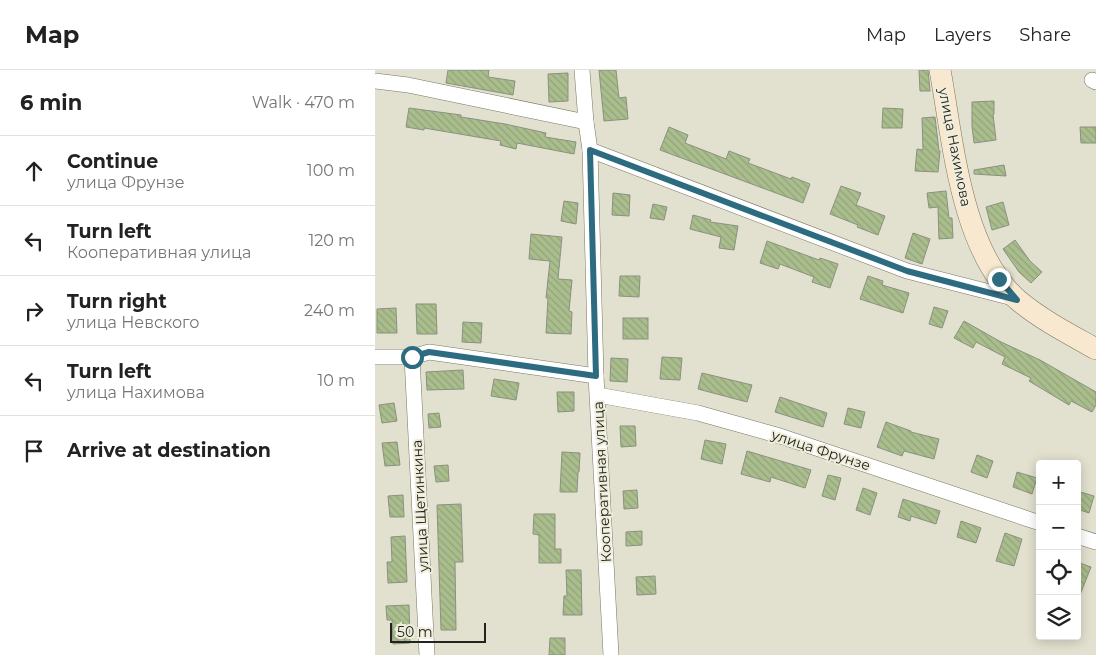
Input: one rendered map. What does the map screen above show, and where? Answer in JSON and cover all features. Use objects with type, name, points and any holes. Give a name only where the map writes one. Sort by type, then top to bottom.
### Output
[{"type":"main road","name":"улица Нахимова","points":[[940,70],[961,188],[983,252],[999,279],[1017,300],[1046,321],[1096,350]]},
{"type":"street","name":"Кооперативная улица","points":[[583,70],[586,122],[590,150],[596,376],[611,655]]},
{"type":"street","points":[[375,81],[408,85],[586,122]]},
{"type":"street","points":[[590,150],[907,271],[1017,300]]},
{"type":"street","points":[[375,358],[412,357],[429,352],[596,376]]},
{"type":"street","name":"улица Щетинкина","points":[[412,357],[427,655]]},
{"type":"street","name":"улица Фрунзе","points":[[598,395],[698,413],[779,436],[1036,522]]},
{"type":"street","points":[[1081,537],[1096,542]]},
{"type":"building","points":[[448,70],[489,70],[488,77],[515,81],[513,95],[446,83]]},
{"type":"building","points":[[599,70],[616,70],[619,98],[626,97],[628,119],[604,121]]},
{"type":"building","points":[[919,70],[928,70],[930,91],[920,91]]},
{"type":"building","points":[[568,73],[568,101],[549,102],[548,74]]},
{"type":"building","points":[[994,101],[993,114],[996,140],[974,143],[972,102]]},
{"type":"building","points":[[409,108],[461,115],[461,117],[546,133],[545,137],[576,142],[574,154],[517,143],[516,149],[500,145],[501,141],[424,128],[424,130],[406,127]]},
{"type":"building","points":[[883,108],[903,109],[902,128],[882,128]]},
{"type":"building","points":[[935,117],[940,151],[938,172],[915,171],[917,149],[923,150],[922,118]]},
{"type":"building","points":[[669,127],[688,135],[685,143],[726,159],[729,151],[750,159],[748,163],[810,184],[803,203],[660,150]]},
{"type":"building","points":[[1080,127],[1096,127],[1096,143],[1081,143]]},
{"type":"building","points":[[1004,165],[1006,176],[974,174],[974,170]]},
{"type":"building","points":[[841,186],[861,193],[856,205],[885,216],[878,235],[830,214]]},
{"type":"building","points":[[946,191],[949,218],[952,218],[953,238],[939,239],[938,207],[929,208],[927,193]]},
{"type":"building","points":[[613,193],[630,195],[629,216],[612,215]]},
{"type":"building","points":[[564,201],[578,203],[576,224],[561,221]]},
{"type":"building","points":[[1003,202],[1009,225],[992,230],[986,207]]},
{"type":"building","points":[[653,204],[667,207],[664,220],[650,218]]},
{"type":"building","points":[[693,215],[711,220],[710,222],[738,226],[734,250],[719,248],[721,237],[690,229]]},
{"type":"building","points":[[913,233],[930,239],[922,264],[905,258]]},
{"type":"building","points":[[531,234],[562,237],[558,279],[572,280],[569,311],[572,312],[571,334],[546,333],[548,298],[546,298],[550,261],[529,259]]},
{"type":"building","points":[[1015,240],[1030,261],[1042,272],[1031,283],[1019,272],[1003,249]]},
{"type":"building","points":[[767,241],[819,260],[820,258],[838,264],[830,288],[812,282],[814,277],[780,264],[778,269],[760,263]]},
{"type":"building","points":[[620,276],[640,276],[639,297],[619,296]]},
{"type":"building","points":[[868,276],[883,281],[882,285],[909,293],[903,313],[860,299]]},
{"type":"building","points":[[416,304],[436,304],[437,334],[417,334]]},
{"type":"building","points":[[934,307],[948,311],[942,328],[929,324]]},
{"type":"building","points":[[396,308],[397,333],[377,333],[377,309]]},
{"type":"building","points":[[623,318],[648,318],[648,339],[623,339]]},
{"type":"building","points":[[964,321],[1001,342],[1040,360],[1096,392],[1096,405],[1092,412],[1071,401],[1069,405],[1029,381],[1031,378],[1002,364],[1005,357],[976,342],[973,348],[954,338]]},
{"type":"building","points":[[463,322],[482,323],[481,343],[462,342]]},
{"type":"building","points":[[662,357],[682,358],[680,380],[660,379]]},
{"type":"building","points":[[611,358],[628,359],[627,382],[610,381]]},
{"type":"building","points":[[463,370],[464,389],[427,390],[426,372]]},
{"type":"building","points":[[702,373],[752,385],[747,402],[698,389]]},
{"type":"building","points":[[494,379],[519,383],[516,400],[491,396]]},
{"type":"building","points":[[557,392],[574,392],[574,411],[558,412]]},
{"type":"building","points":[[780,397],[827,413],[823,427],[775,412]]},
{"type":"building","points":[[394,403],[397,421],[382,423],[379,405]]},
{"type":"building","points":[[848,408],[865,412],[861,428],[844,424]]},
{"type":"building","points":[[439,413],[441,427],[429,428],[428,414]]},
{"type":"building","points":[[886,422],[911,432],[939,439],[934,459],[904,451],[902,456],[877,447]]},
{"type":"building","points":[[620,426],[635,426],[636,446],[621,447]]},
{"type":"building","points":[[705,440],[726,444],[722,464],[701,459]]},
{"type":"building","points":[[397,442],[400,465],[385,466],[382,443]]},
{"type":"building","points":[[747,451],[811,470],[805,488],[771,477],[770,482],[741,474]]},
{"type":"building","points":[[562,452],[580,453],[577,492],[560,492]]},
{"type":"building","points":[[977,455],[993,461],[987,478],[971,472]]},
{"type":"building","points":[[448,465],[449,481],[436,482],[434,466]]},
{"type":"building","points":[[1017,472],[1036,478],[1032,494],[1013,487]]},
{"type":"building","points":[[828,475],[841,478],[835,500],[822,496]]},
{"type":"building","points":[[863,488],[877,493],[870,515],[856,510]]},
{"type":"building","points":[[637,490],[638,508],[624,509],[623,491]]},
{"type":"building","points":[[1081,492],[1094,496],[1089,513],[1081,510]]},
{"type":"building","points":[[403,495],[404,517],[390,517],[388,496]]},
{"type":"building","points":[[903,499],[940,511],[936,524],[911,516],[910,521],[898,517]]},
{"type":"building","points":[[461,504],[463,562],[455,562],[456,630],[441,630],[437,505]]},
{"type":"building","points":[[534,514],[555,514],[555,549],[561,549],[561,563],[539,563],[539,535],[533,534]]},
{"type":"building","points":[[961,521],[981,528],[976,543],[957,537]]},
{"type":"building","points":[[642,531],[642,545],[626,546],[626,532]]},
{"type":"building","points":[[1005,533],[1022,539],[1014,566],[996,561]]},
{"type":"building","points":[[405,536],[407,582],[388,583],[387,562],[392,562],[391,537]]},
{"type":"building","points":[[1081,563],[1091,567],[1081,592]]},
{"type":"building","points":[[566,570],[581,570],[582,615],[563,615],[564,596],[567,596]]},
{"type":"building","points":[[655,576],[656,594],[637,595],[636,577]]},
{"type":"building","points":[[409,605],[410,643],[393,644],[392,620],[387,620],[386,606]]},
{"type":"building","points":[[550,638],[565,638],[565,655],[549,655]]},
{"type":"route","points":[[412,357],[429,352],[596,376],[590,150],[907,271],[1017,300],[999,279]]}]
